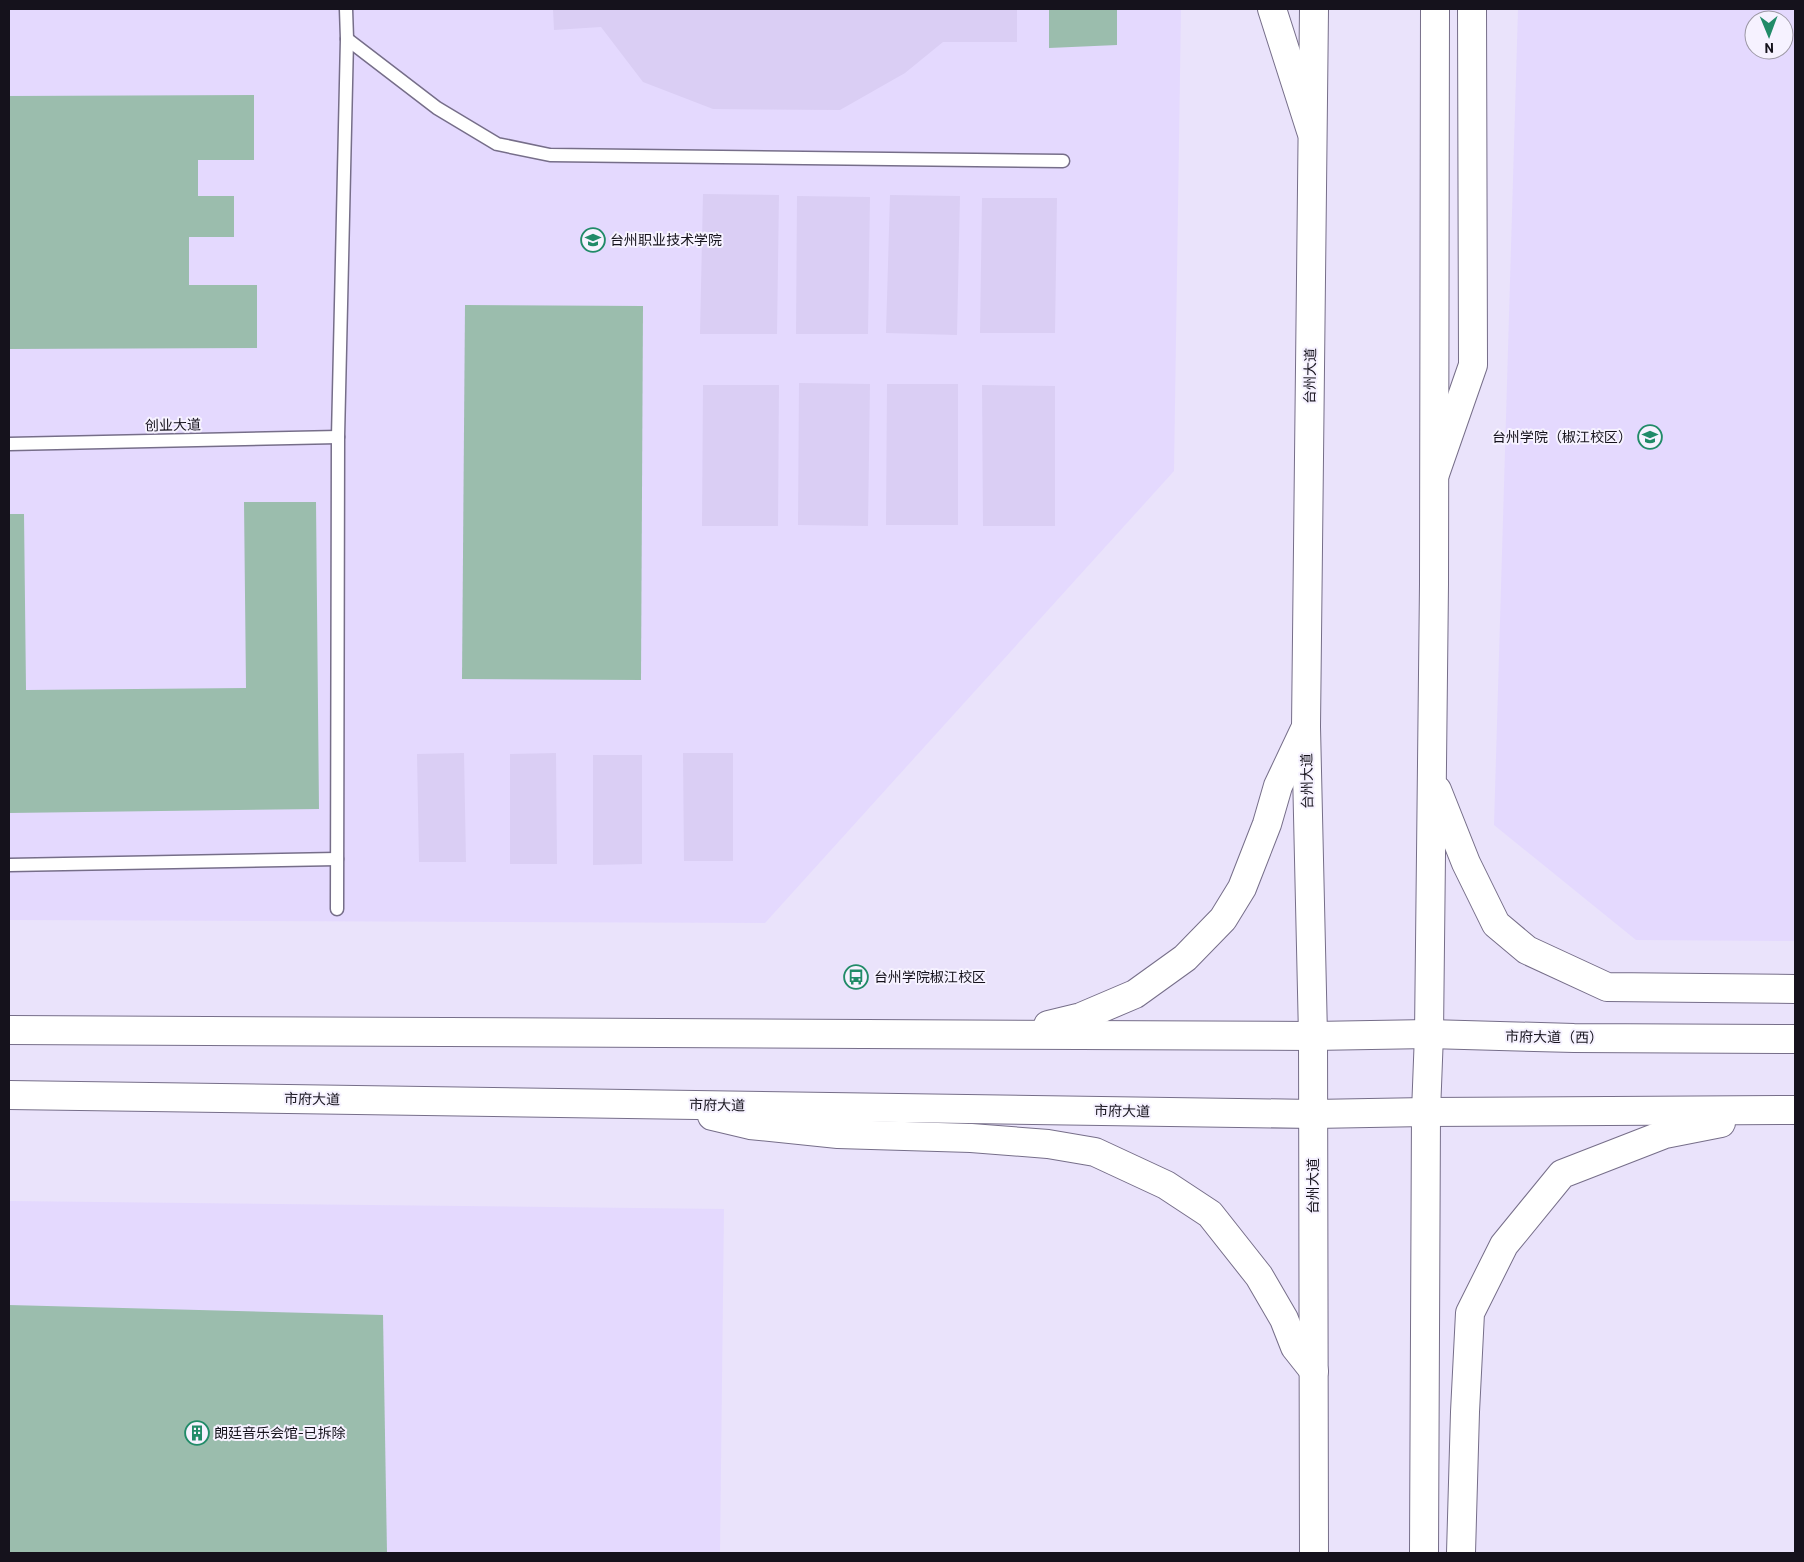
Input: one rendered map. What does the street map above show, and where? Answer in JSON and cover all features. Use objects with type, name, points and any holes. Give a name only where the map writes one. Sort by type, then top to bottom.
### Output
[{"type":"main road","points":[[1272,9],[1312,135]]},
{"type":"main road","name":"台州大道","points":[[1314,9],[1306,727],[1313,1036],[1314,1553]]},
{"type":"main road","points":[[1424,1553],[1426,1112],[1429,1034],[1432,776],[1435,9]]},
{"type":"main road","points":[[1434,477],[1473,366],[1472,9]]},
{"type":"main road","points":[[1005,1035],[1081,1017],[1135,994],[1185,958],[1223,919],[1242,888],[1267,824],[1278,786],[1306,727]]},
{"type":"main road","points":[[1432,776],[1466,863],[1496,924],[1527,950],[1607,987],[1795,989]]},
{"type":"main road","points":[[9,1030],[1313,1036]]},
{"type":"main road","name":"市府大道（西）","points":[[1313,1036],[1429,1034],[1574,1038],[1795,1039]]},
{"type":"main road","name":"市府大道","points":[[9,1095],[1313,1114],[1426,1112]]},
{"type":"main road","points":[[667,1104],[750,1125],[838,1134],[971,1138],[1048,1144],[1095,1152],[1166,1185],[1210,1214],[1258,1276],[1284,1319],[1295,1347],[1314,1371]]},
{"type":"main road","points":[[1426,1112],[1792,1110]]},
{"type":"main road","points":[[1461,1553],[1464,1422],[1470,1313],[1504,1245],[1562,1174],[1665,1134],[1792,1110]]},
{"type":"lane","points":[[337,910],[338,437],[347,39],[346,9]]},
{"type":"lane","points":[[347,39],[437,108],[497,144],[550,155],[1063,161]]},
{"type":"lane","name":"创业大道","points":[[9,444],[338,437]]},
{"type":"lane","points":[[9,865],[337,859]]},
{"type":"shaded area","name":"台州职业技术学院","points":[[9,9],[1181,9],[1174,471],[765,923],[9,920]]},
{"type":"shaded area","points":[[553,9],[1017,9],[1017,42],[943,42],[905,73],[840,110],[713,109],[643,82],[601,27],[554,30]]},
{"type":"shaded area","name":"台州学院（椒江校区）","points":[[1518,9],[1795,9],[1795,941],[1636,940],[1494,825]]},
{"type":"shaded area","points":[[703,194],[779,195],[777,334],[700,334]]},
{"type":"shaded area","points":[[890,195],[960,196],[957,335],[886,333]]},
{"type":"shaded area","points":[[797,196],[870,197],[868,334],[796,334]]},
{"type":"shaded area","points":[[982,198],[1057,198],[1055,333],[980,333]]},
{"type":"shaded area","points":[[799,383],[870,384],[868,526],[798,525]]},
{"type":"shaded area","points":[[887,384],[958,384],[958,525],[886,525]]},
{"type":"shaded area","points":[[703,385],[779,385],[778,526],[702,526]]},
{"type":"shaded area","points":[[982,385],[1055,386],[1055,526],[983,526]]},
{"type":"shaded area","points":[[464,753],[466,862],[419,862],[417,754]]},
{"type":"shaded area","points":[[556,753],[557,864],[510,864],[510,754]]},
{"type":"shaded area","points":[[683,753],[733,753],[733,861],[684,861]]},
{"type":"shaded area","points":[[593,755],[642,755],[642,864],[593,865]]},
{"type":"shaded area","points":[[9,1201],[724,1209],[720,1553],[9,1553]]},
{"type":"building","points":[[1049,9],[1117,9],[1117,45],[1049,48]]},
{"type":"building","points":[[254,95],[254,160],[198,160],[198,196],[234,196],[234,237],[189,237],[189,285],[257,285],[257,348],[9,349],[9,96]]},
{"type":"building","points":[[465,305],[643,306],[641,680],[462,679]]},
{"type":"building","points":[[244,502],[316,502],[319,809],[9,813],[9,514],[24,514],[26,690],[246,688]]},
{"type":"building","name":"朗廷音乐会馆-已拆除","points":[[9,1305],[383,1315],[387,1553],[9,1552]]},
{"type":"place","name":"台州职业技术学院","points":[[593,240]]},
{"type":"place","name":"台州学院（椒江校区）","points":[[1650,437]]},
{"type":"place","name":"台州学院椒江校区","points":[[856,977]]},
{"type":"place","name":"朗廷音乐会馆-已拆除","points":[[197,1433]]}]
